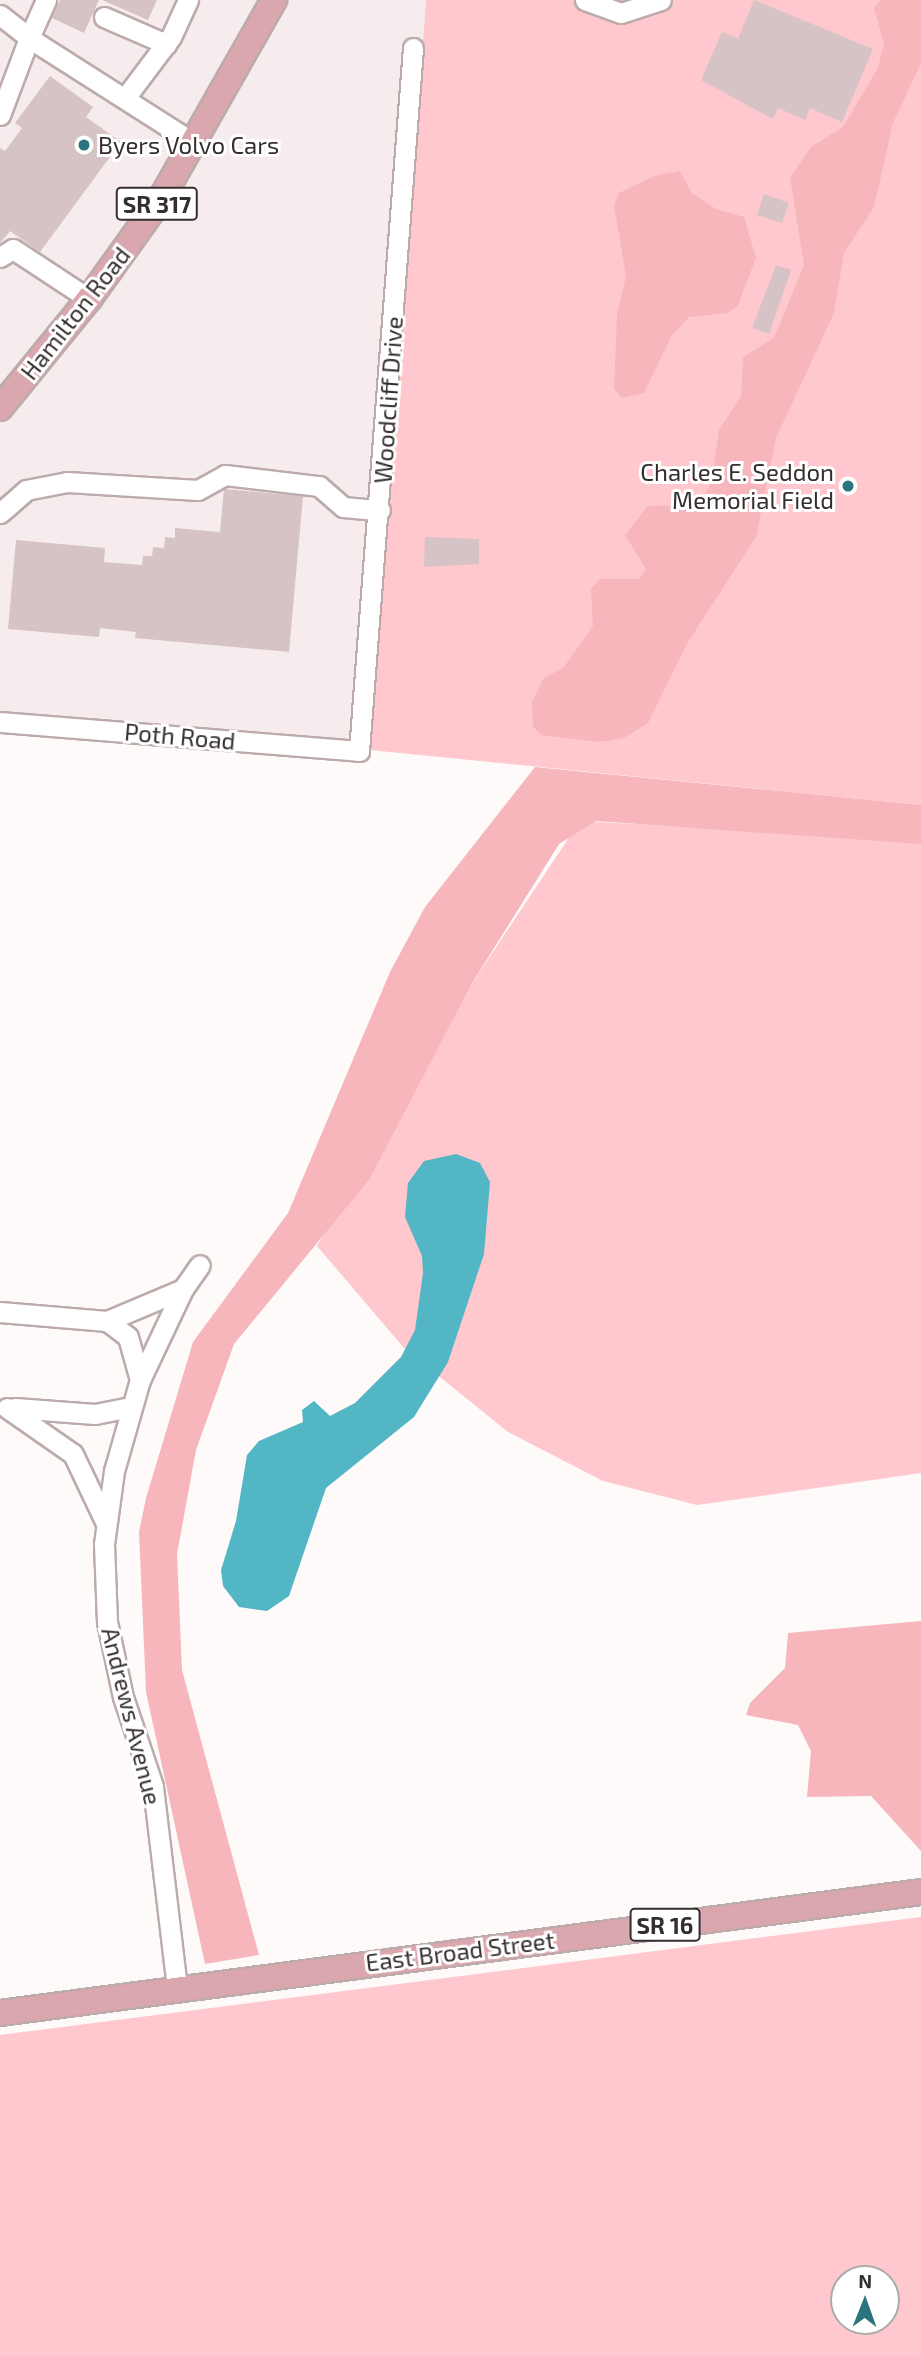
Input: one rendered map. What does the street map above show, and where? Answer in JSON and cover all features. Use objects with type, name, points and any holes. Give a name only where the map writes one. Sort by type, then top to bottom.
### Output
[{"type":"main road","name":"Hamilton Road","points":[[0,408],[89,299],[194,143],[274,0]]},
{"type":"main road","name":"East Broad Street","points":[[0,2013],[921,1892]]},
{"type":"street","points":[[0,115],[46,0]]},
{"type":"street","points":[[125,98],[166,44],[188,0]]},
{"type":"street","points":[[585,0],[621,13],[661,0]]},
{"type":"street","points":[[0,15],[29,38],[194,143]]},
{"type":"street","points":[[104,17],[166,44]]},
{"type":"street","name":"Woodcliff Drive","points":[[359,751],[380,510],[413,48]]},
{"type":"street","points":[[0,257],[13,249],[89,299]]},
{"type":"street","points":[[0,513],[26,490],[67,482],[198,490],[225,475],[319,486],[343,507],[380,510]]},
{"type":"street","name":"Poth Road","points":[[0,722],[359,751]]},
{"type":"street","name":"Andrews Avenue","points":[[177,1988],[153,1786],[124,1697],[107,1622],[105,1522],[131,1407],[140,1380],[183,1289],[201,1265]]},
{"type":"street","points":[[0,1312],[107,1321],[183,1289]]},
{"type":"street","points":[[107,1321],[128,1337],[140,1380]]},
{"type":"street","points":[[4,1407],[105,1414],[131,1407]]},
{"type":"street","points":[[4,1407],[73,1454],[105,1522]]},
{"type":"shaded area","points":[[0,0],[426,0],[370,750],[0,715]]},
{"type":"shaded area","points":[[426,0],[921,0],[921,805],[370,750]]},
{"type":"shaded area","points":[[881,0],[921,0],[921,63],[893,123],[874,207],[844,253],[834,313],[776,438],[756,537],[688,642],[648,723],[624,738],[599,742],[542,735],[533,727],[532,702],[543,679],[564,667],[593,626],[591,589],[600,579],[639,579],[646,569],[625,535],[648,506],[699,505],[711,483],[719,430],[741,396],[743,357],[774,338],[804,265],[790,178],[811,147],[843,127],[878,68],[884,44],[874,8]]},
{"type":"shaded area","points":[[680,171],[692,193],[716,209],[744,217],[756,258],[738,305],[728,313],[689,317],[672,335],[644,393],[622,398],[614,389],[617,314],[626,276],[614,205],[619,193],[654,176]]},
{"type":"shaded area","points":[[535,767],[921,805],[921,844],[596,821],[559,844],[471,985],[369,1180],[234,1344],[196,1450],[177,1554],[182,1670],[259,1955],[205,1964],[146,1692],[139,1532],[146,1498],[193,1342],[288,1213],[390,972],[425,907]]},
{"type":"shaded area","points":[[580,821],[921,840],[921,1473],[697,1505],[603,1481],[508,1432],[404,1348],[317,1246],[471,985]]},
{"type":"shaded area","points":[[921,1621],[921,1851],[871,1796],[807,1797],[811,1751],[798,1725],[746,1715],[750,1703],[785,1668],[788,1633]]},
{"type":"shaded area","points":[[921,1917],[921,2356],[0,2356],[0,2035]]},
{"type":"water","points":[[456,1154],[480,1163],[490,1182],[484,1254],[448,1362],[414,1417],[326,1488],[289,1596],[267,1611],[239,1607],[223,1586],[221,1570],[236,1521],[247,1455],[259,1441],[303,1422],[302,1410],[314,1401],[330,1416],[355,1403],[401,1357],[415,1330],[423,1273],[422,1256],[405,1217],[408,1183],[424,1161]]},
{"type":"building","points":[[60,0],[99,0],[84,33],[52,18]]},
{"type":"building","points":[[102,0],[157,0],[148,20]]},
{"type":"building","points":[[754,0],[873,49],[842,122],[810,108],[805,120],[778,108],[773,119],[701,80],[722,32],[738,39]]},
{"type":"building","points":[[50,76],[93,107],[86,117],[121,142],[40,252],[10,231],[0,243],[0,148],[5,151],[22,128],[15,123]]},
{"type":"building","points":[[764,194],[789,203],[782,223],[757,215]]},
{"type":"building","points":[[776,265],[791,270],[769,334],[752,328]]},
{"type":"building","points":[[224,489],[303,496],[289,652],[135,638],[136,632],[100,628],[99,637],[8,629],[16,540],[105,548],[104,562],[142,565],[143,556],[152,556],[153,547],[164,548],[165,537],[175,538],[175,528],[220,532]]},
{"type":"building","points":[[425,537],[479,539],[479,564],[424,567]]},
{"type":"place","name":"Byers Volvo Cars","points":[[84,145]]},
{"type":"place","name":"Charles E. Seddon Memorial Field","points":[[848,486]]}]
